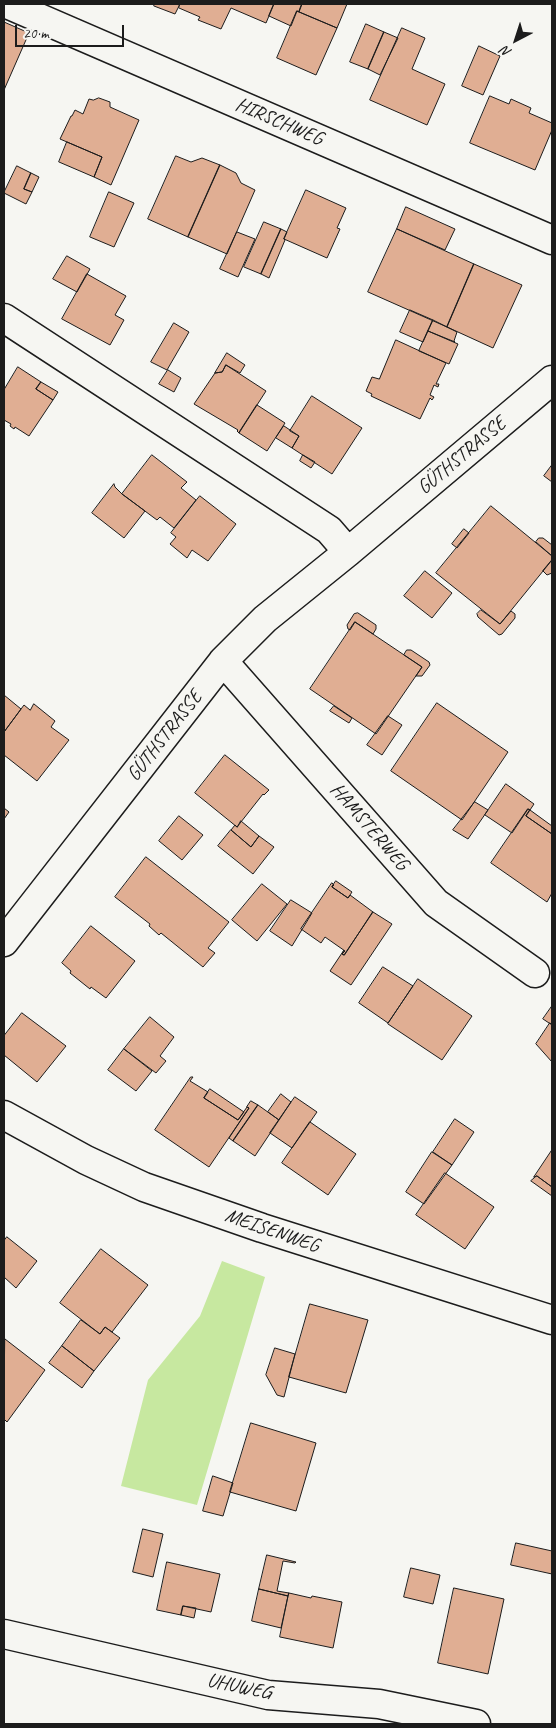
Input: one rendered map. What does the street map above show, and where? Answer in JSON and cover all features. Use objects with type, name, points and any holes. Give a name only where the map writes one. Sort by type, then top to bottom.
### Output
[{"type":"street","name":"HIRSCHWEG","points":[[7,4],[552,240]]},
{"type":"street","points":[[4,318],[329,530],[348,552]]},
{"type":"street","name":"GÜTHSTRASSE","points":[[4,942],[223,661],[265,619],[348,552],[552,380]]},
{"type":"street","name":"HAMSTERWEG","points":[[223,661],[436,903],[535,973]]},
{"type":"street","name":"MEISENWEG","points":[[4,1115],[86,1160],[144,1186],[348,1257],[552,1320]]},
{"type":"street","name":"UHUWEG","points":[[4,1634],[268,1695],[379,1704],[476,1724]]},
{"type":"green space","points":[[222,1261],[265,1277],[197,1505],[121,1486],[148,1380],[200,1316]]},
{"type":"building","points":[[155,4],[180,4],[175,14],[154,6]]},
{"type":"building","points":[[180,4],[274,4],[266,23],[231,8],[221,29],[198,20],[200,17],[179,8]]},
{"type":"building","points":[[274,4],[302,4],[291,26],[269,16]]},
{"type":"building","points":[[302,4],[347,4],[337,28],[299,12]]},
{"type":"building","points":[[297,11],[337,28],[316,75],[277,58]]},
{"type":"building","points":[[4,22],[29,33],[4,90]]},
{"type":"building","points":[[366,24],[384,32],[368,69],[350,62]]},
{"type":"building","points":[[402,28],[425,38],[412,69],[445,84],[427,125],[370,100]]},
{"type":"building","points":[[384,32],[398,38],[380,75],[368,69]]},
{"type":"building","points":[[479,46],[500,56],[483,95],[462,86]]},
{"type":"building","points":[[490,96],[509,104],[511,99],[531,108],[529,113],[552,123],[552,130],[535,170],[470,143]]},
{"type":"building","points":[[99,98],[110,102],[110,107],[139,120],[111,185],[94,177],[102,157],[60,139],[75,110],[83,114],[89,99]]},
{"type":"building","points":[[67,142],[102,157],[94,177],[59,162]]},
{"type":"building","points":[[176,156],[191,162],[202,158],[220,165],[188,237],[148,219]]},
{"type":"building","points":[[220,165],[236,173],[241,183],[255,190],[227,254],[188,237]]},
{"type":"building","points":[[17,166],[31,173],[24,189],[32,192],[26,204],[4,193]]},
{"type":"building","points":[[31,173],[39,177],[32,192],[24,189]]},
{"type":"building","points":[[306,190],[346,208],[337,228],[340,229],[327,258],[284,239]]},
{"type":"building","points":[[109,192],[134,203],[114,247],[90,237]]},
{"type":"building","points":[[406,207],[455,229],[445,250],[397,229]]},
{"type":"building","points":[[264,222],[281,229],[261,274],[244,267]]},
{"type":"building","points":[[281,229],[287,232],[269,278],[261,274]]},
{"type":"building","points":[[397,229],[474,264],[447,327],[368,292]]},
{"type":"building","points":[[237,232],[255,239],[238,277],[220,269]]},
{"type":"building","points":[[67,256],[90,269],[77,292],[53,279]]},
{"type":"building","points":[[474,264],[522,285],[493,348],[447,327]]},
{"type":"building","points":[[87,274],[126,296],[115,315],[124,320],[110,345],[62,319]]},
{"type":"building","points":[[410,310],[433,320],[423,342],[400,332]]},
{"type":"building","points":[[433,320],[457,332],[455,342],[428,331]]},
{"type":"building","points":[[174,323],[189,332],[167,370],[151,362]]},
{"type":"building","points":[[428,331],[458,344],[449,364],[419,351]]},
{"type":"building","points":[[396,340],[446,363],[436,384],[439,384],[438,387],[434,385],[430,395],[434,397],[432,400],[430,398],[420,419],[371,396],[372,394],[366,391],[372,377],[379,379]]},
{"type":"building","points":[[227,353],[245,365],[240,373],[226,365],[222,372],[215,373]]},
{"type":"building","points":[[226,365],[266,391],[239,433],[238,430],[194,404],[215,373],[222,372]]},
{"type":"building","points":[[18,367],[41,382],[36,389],[53,400],[29,436],[15,427],[14,429],[10,426],[11,424],[4,420],[4,390]]},
{"type":"building","points":[[168,370],[181,378],[174,392],[159,384]]},
{"type":"building","points":[[41,382],[58,392],[53,400],[36,389]]},
{"type":"building","points":[[312,396],[362,428],[332,474],[292,448],[299,436],[290,431]]},
{"type":"building","points":[[257,405],[285,423],[267,451],[239,433]]},
{"type":"building","points":[[284,426],[299,436],[292,448],[276,438]]},
{"type":"building","points":[[152,455],[187,482],[181,488],[196,500],[174,528],[160,517],[157,520],[122,494]]},
{"type":"building","points":[[303,455],[315,462],[311,468],[300,461]]},
{"type":"building","points":[[552,465],[552,482],[544,476]]},
{"type":"building","points":[[114,484],[122,494],[145,511],[124,538],[92,513]]},
{"type":"building","points":[[200,496],[236,524],[208,561],[192,550],[187,558],[170,544],[176,537],[171,533]]},
{"type":"building","points":[[491,506],[552,556],[552,560],[500,624],[436,573]]},
{"type":"building","points":[[464,529],[469,533],[457,548],[452,544]]},
{"type":"building","points":[[539,538],[543,538],[552,545],[552,556],[536,542]]},
{"type":"building","points":[[552,560],[552,573],[547,575],[543,571]]},
{"type":"building","points":[[425,571],[452,593],[432,618],[404,596]]},
{"type":"building","points":[[481,610],[500,624],[511,611],[515,614],[515,618],[499,635],[478,617],[477,614]]},
{"type":"building","points":[[358,613],[376,625],[373,634],[355,622],[350,630],[348,629],[347,625],[354,614]]},
{"type":"building","points":[[355,622],[422,667],[376,734],[310,689]]},
{"type":"building","points":[[407,650],[411,650],[429,662],[430,665],[422,676],[416,676],[422,667],[404,655]]},
{"type":"building","points":[[4,695],[21,709],[4,732]]},
{"type":"building","points":[[437,703],[508,752],[462,820],[391,771]]},
{"type":"building","points":[[34,704],[55,721],[51,727],[69,740],[37,781],[4,755],[4,732],[24,705],[30,710]]},
{"type":"building","points":[[334,706],[352,718],[349,723],[330,711]]},
{"type":"building","points":[[388,716],[402,725],[382,755],[367,745]]},
{"type":"building","points":[[225,755],[269,790],[263,794],[237,827],[195,793]]},
{"type":"building","points":[[506,784],[534,804],[530,810],[528,809],[512,833],[485,815]]},
{"type":"building","points":[[475,802],[488,810],[468,839],[453,830]]},
{"type":"building","points":[[4,808],[9,812],[4,819]]},
{"type":"building","points":[[528,809],[530,810],[526,816],[552,834],[552,893],[547,902],[491,863]]},
{"type":"building","points":[[530,810],[552,826],[552,834],[526,816]]},
{"type":"building","points":[[179,816],[203,835],[182,860],[159,841]]},
{"type":"building","points":[[241,821],[259,836],[251,847],[231,830],[235,825],[237,827]]},
{"type":"building","points":[[231,830],[251,847],[259,836],[274,847],[253,874],[218,846]]},
{"type":"building","points":[[146,857],[229,922],[208,948],[215,953],[203,967],[161,933],[159,935],[149,926],[150,924],[115,897]]},
{"type":"building","points":[[336,881],[352,892],[348,898],[332,887]]},
{"type":"building","points":[[332,883],[334,885],[332,887],[348,898],[350,895],[373,912],[344,955],[342,954],[345,951],[325,937],[321,943],[301,929]]},
{"type":"building","points":[[262,884],[287,904],[257,941],[232,920]]},
{"type":"building","points":[[291,900],[312,913],[292,946],[270,931]]},
{"type":"building","points":[[373,912],[392,924],[351,985],[330,971],[344,950],[342,954],[344,955]]},
{"type":"building","points":[[91,926],[135,961],[106,998],[91,987],[90,989],[70,973],[71,971],[62,963]]},
{"type":"building","points":[[383,967],[413,986],[388,1023],[359,1003]]},
{"type":"building","points":[[418,979],[472,1016],[442,1060],[388,1024]]},
{"type":"building","points":[[552,1006],[552,1025],[543,1019]]},
{"type":"building","points":[[22,1013],[66,1046],[37,1082],[4,1055],[4,1036]]},
{"type":"building","points":[[150,1017],[174,1037],[160,1056],[166,1061],[156,1073],[124,1049]]},
{"type":"building","points":[[550,1023],[552,1025],[552,1062],[536,1044]]},
{"type":"building","points":[[124,1049],[152,1071],[136,1091],[108,1070]]},
{"type":"building","points":[[191,1077],[193,1077],[190,1081],[208,1092],[204,1098],[238,1120],[247,1107],[249,1108],[209,1167],[155,1130]]},
{"type":"building","points":[[210,1089],[244,1112],[238,1120],[204,1098]]},
{"type":"building","points":[[281,1094],[291,1102],[279,1120],[268,1112]]},
{"type":"building","points":[[295,1097],[317,1112],[292,1148],[270,1133]]},
{"type":"building","points":[[251,1101],[258,1105],[233,1141],[229,1138],[249,1108],[247,1107]]},
{"type":"building","points":[[258,1105],[279,1120],[255,1156],[233,1141]]},
{"type":"building","points":[[455,1119],[474,1132],[452,1165],[433,1152]]},
{"type":"building","points":[[310,1122],[356,1154],[328,1195],[282,1163]]},
{"type":"building","points":[[552,1150],[552,1187],[537,1176],[534,1177]]},
{"type":"building","points":[[432,1152],[452,1165],[424,1204],[406,1192]]},
{"type":"building","points":[[445,1173],[494,1207],[465,1249],[416,1215]]},
{"type":"building","points":[[537,1176],[552,1187],[552,1196],[531,1181]]},
{"type":"building","points":[[7,1237],[37,1261],[16,1288],[4,1277],[4,1241]]},
{"type":"building","points":[[101,1249],[148,1285],[112,1332],[105,1327],[100,1334],[60,1303]]},
{"type":"building","points":[[310,1304],[368,1320],[346,1393],[289,1377]]},
{"type":"building","points":[[81,1320],[100,1334],[105,1327],[120,1338],[94,1371],[62,1346]]},
{"type":"building","points":[[5,1339],[45,1370],[7,1422],[4,1419]]},
{"type":"building","points":[[62,1346],[94,1371],[82,1388],[49,1363]]},
{"type":"building","points":[[275,1348],[295,1354],[284,1397],[277,1395],[266,1375]]},
{"type":"building","points":[[251,1423],[316,1443],[296,1511],[230,1492]]},
{"type":"building","points":[[213,1476],[233,1483],[223,1516],[203,1511]]},
{"type":"building","points":[[143,1529],[163,1534],[153,1577],[133,1572]]},
{"type":"building","points":[[516,1543],[552,1551],[552,1574],[511,1565]]},
{"type":"building","points":[[267,1555],[296,1562],[283,1561],[277,1591],[289,1593],[288,1596],[259,1589]]},
{"type":"building","points":[[167,1562],[220,1574],[211,1612],[183,1606],[181,1615],[157,1610]]},
{"type":"building","points":[[411,1568],[440,1575],[433,1604],[404,1597]]},
{"type":"building","points":[[454,1588],[504,1599],[488,1674],[438,1663]]},
{"type":"building","points":[[259,1589],[288,1596],[281,1628],[252,1621]]},
{"type":"building","points":[[289,1593],[342,1602],[333,1648],[280,1637]]},
{"type":"building","points":[[183,1606],[196,1608],[194,1618],[181,1615]]}]
